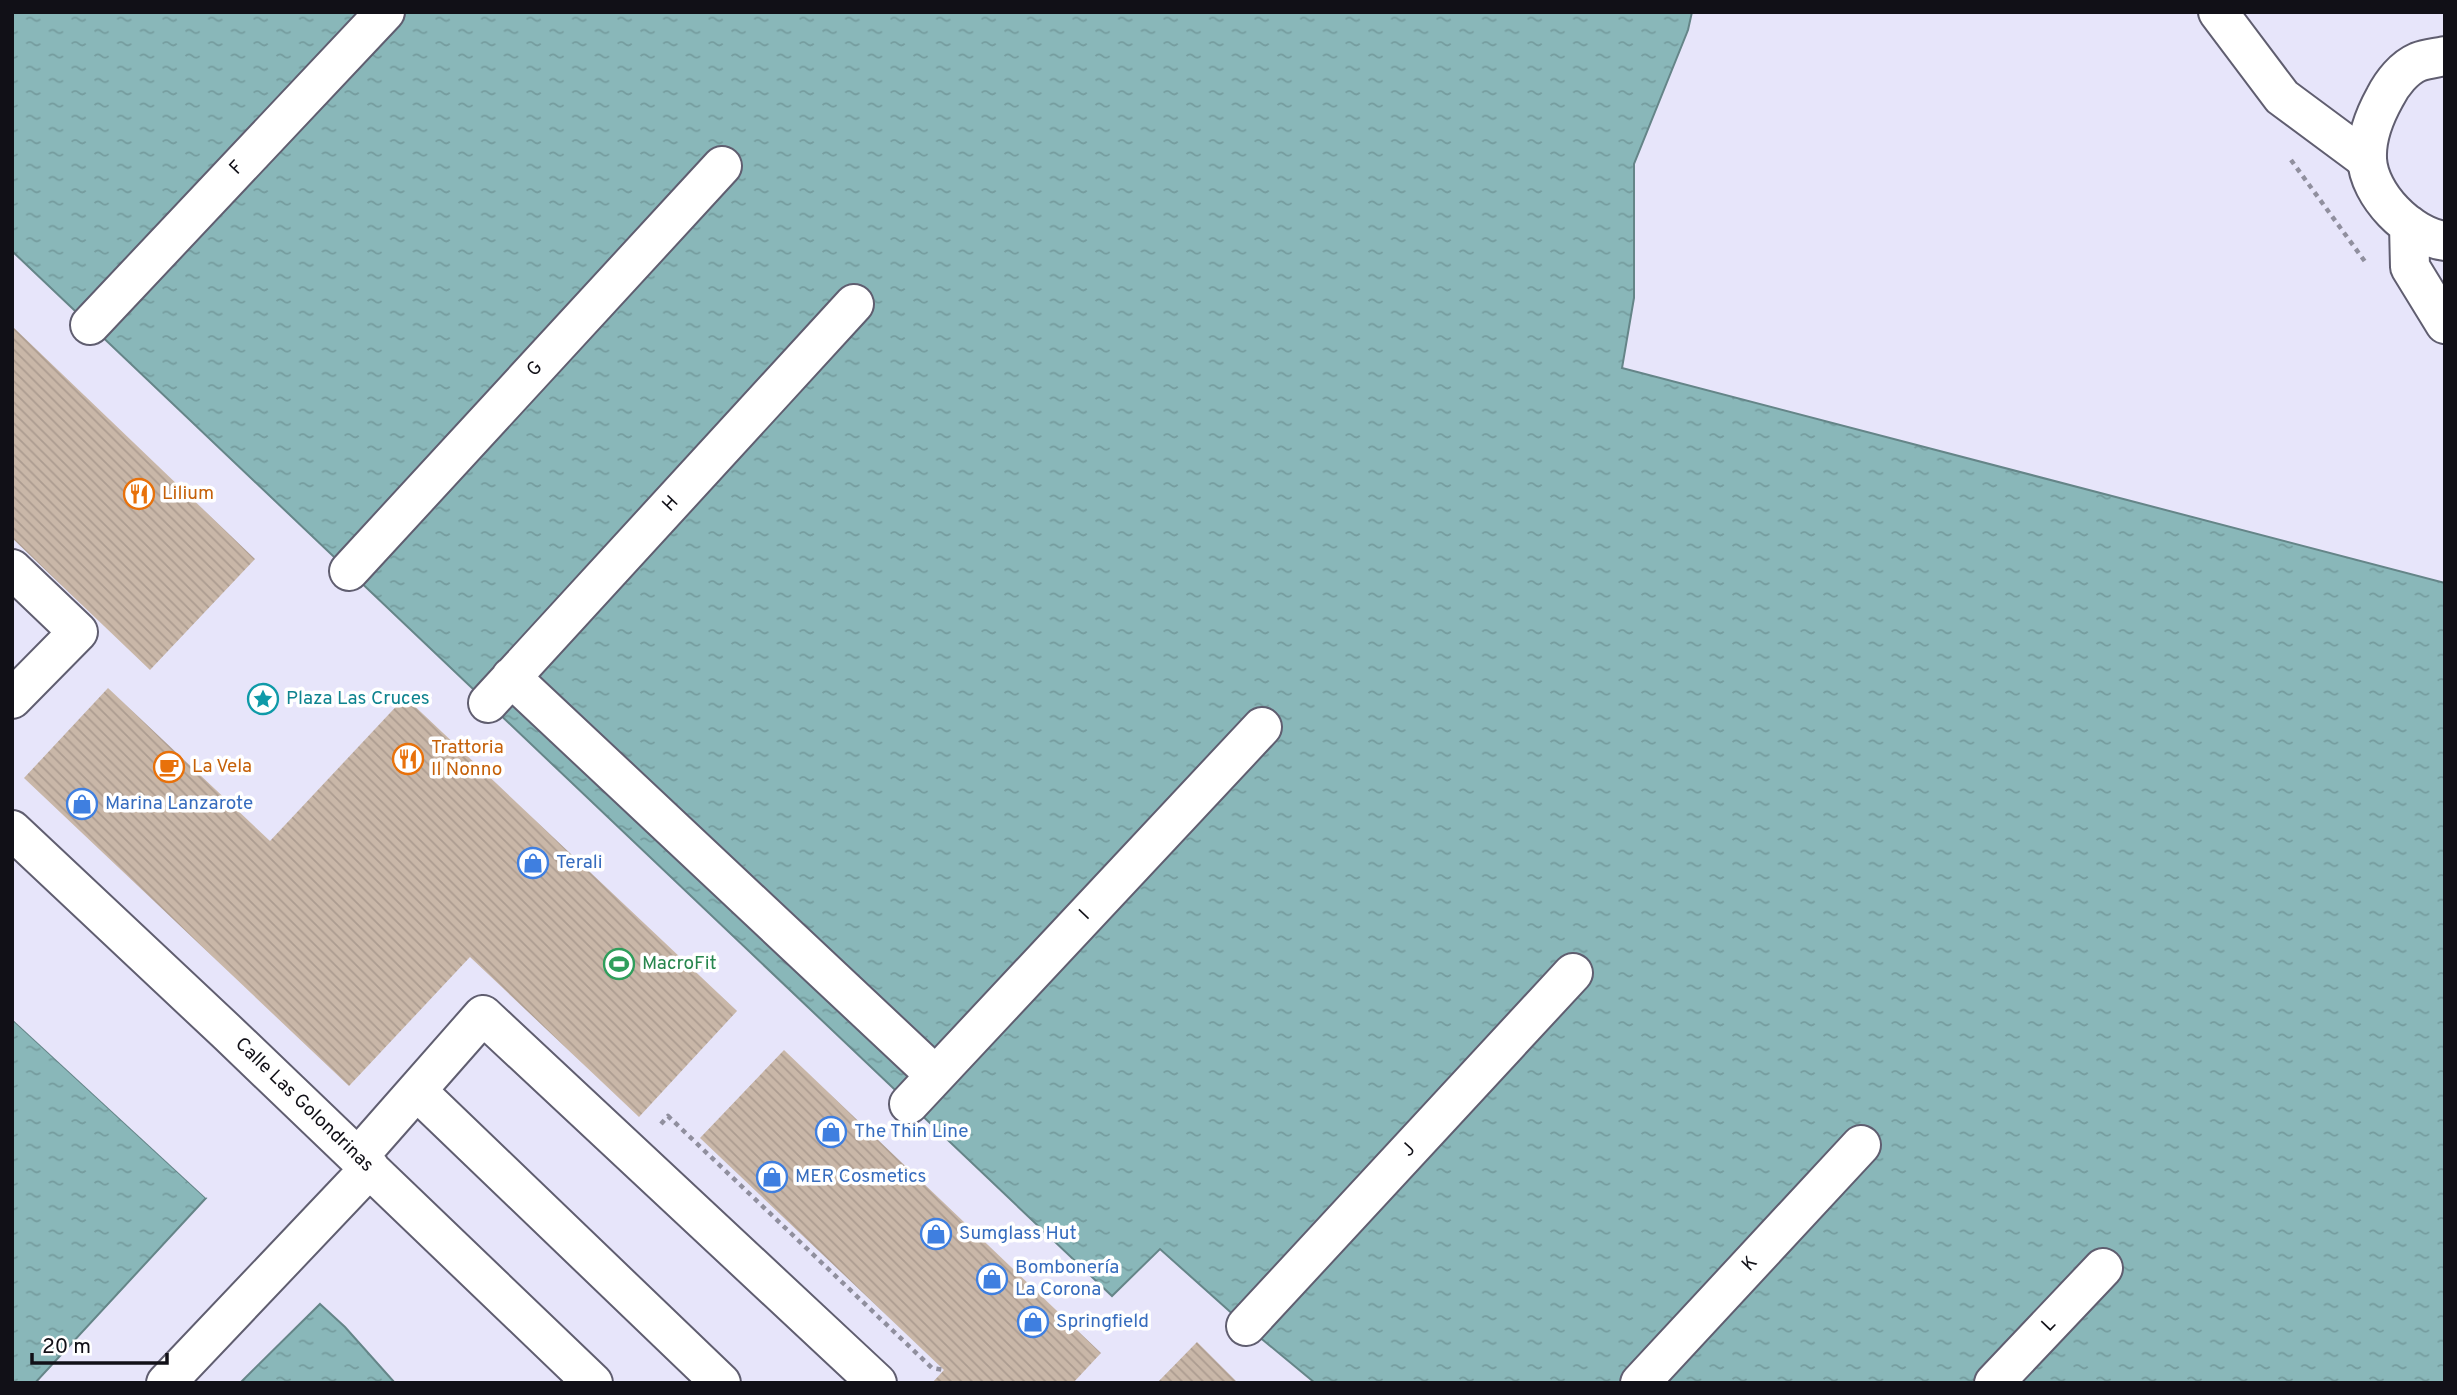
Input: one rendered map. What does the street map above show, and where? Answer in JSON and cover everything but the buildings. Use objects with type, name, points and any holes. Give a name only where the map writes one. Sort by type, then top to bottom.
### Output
[{"type":"street","name":"F","points":[[90,325],[385,12]]},
{"type":"street","points":[[2218,12],[2282,97],[2367,160]]},
{"type":"street","points":[[2445,56],[2417,62],[2393,82],[2376,114],[2369,136],[2367,160],[2377,191],[2389,209],[2409,225],[2445,240]]},
{"type":"street","name":"G","points":[[348,571],[722,166]]},
{"type":"street","points":[[2409,225],[2410,267],[2445,324]]},
{"type":"street","name":"H","points":[[854,304],[499,690],[935,1075]]},
{"type":"street","points":[[12,569],[78,632],[12,699]]},
{"type":"street","name":"I","points":[[909,1104],[1262,727]]},
{"type":"street","name":"Calle Las Golondrinas","points":[[12,830],[593,1383]]},
{"type":"street","name":"J","points":[[1246,1326],[1573,973]]},
{"type":"street","points":[[166,1383],[364,1163],[416,1091],[483,1015],[877,1383]]},
{"type":"street","points":[[416,1091],[720,1383]]},
{"type":"street","name":"K","points":[[1640,1383],[1861,1145]]},
{"type":"street","name":"L","points":[[1994,1383],[2103,1268]]},
{"type":"path","points":[[2291,160],[2372,270]]},
{"type":"path","points":[[631,1155],[668,1116],[932,1368],[944,1370]]},
{"type":"water","points":[[12,12],[1692,12],[1688,30],[1634,164],[1634,298],[1622,368],[2445,583],[2445,1383],[1315,1383],[1160,1249],[1112,1296],[12,251]]},
{"type":"water","points":[[12,1019],[206,1198],[35,1383],[12,1383]]},
{"type":"water","points":[[320,1304],[345,1327],[395,1383],[240,1383]]},
{"type":"pier","points":[[12,1015],[208,1196],[206,1198],[12,1019]]},
{"type":"place","name":"Lilium","points":[[139,494]]},
{"type":"place","name":"Plaza Las Cruces","points":[[263,699]]},
{"type":"place","name":"Trattoria Il Nonno","points":[[408,759]]},
{"type":"place","name":"La Vela","points":[[169,767]]},
{"type":"place","name":"Marina Lanzarote","points":[[82,804]]},
{"type":"place","name":"Terali","points":[[533,863]]},
{"type":"place","name":"MacroFit","points":[[619,964]]},
{"type":"place","name":"The Thin Line","points":[[831,1132]]},
{"type":"place","name":"MER Cosmetics","points":[[772,1177]]},
{"type":"place","name":"Sumglass Hut","points":[[936,1234]]},
{"type":"place","name":"Bombonería La Corona","points":[[992,1279]]},
{"type":"place","name":"Springfield","points":[[1033,1322]]}]
